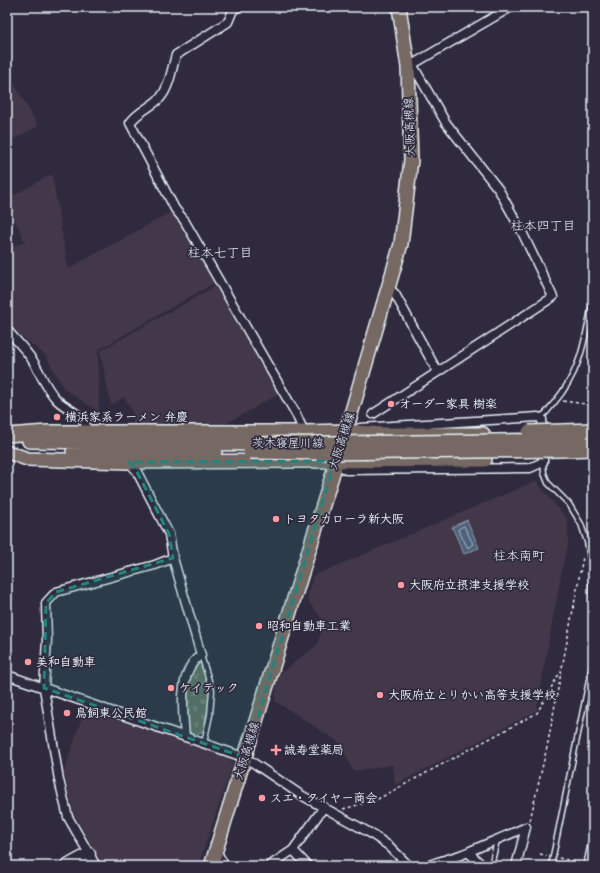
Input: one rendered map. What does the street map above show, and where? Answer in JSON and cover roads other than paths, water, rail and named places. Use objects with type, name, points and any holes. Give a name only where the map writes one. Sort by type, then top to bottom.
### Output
[{"type":"main road","name":"大阪高槻線","points":[[211,866],[246,758],[401,244],[412,160],[410,65],[399,7]]},
{"type":"main road","points":[[7,435],[88,432],[304,432],[346,430],[380,434],[483,434],[564,444],[593,457]]},
{"type":"main road","points":[[7,448],[27,459],[128,462],[485,460],[564,444],[593,430]]},
{"type":"main road","name":"茨木寝屋川線","points":[[7,448],[251,448],[564,444],[593,440]]},
{"type":"main road","name":"茨木寝屋川線","points":[[564,444],[593,450]]},
{"type":"street","points":[[238,7],[233,10],[228,22],[176,54],[165,92],[160,98],[136,115],[130,123],[175,209],[184,220],[296,414],[304,432]]},
{"type":"street","points":[[373,414],[553,297],[522,232],[499,190],[446,123],[410,65],[511,7]]},
{"type":"street","points":[[388,287],[395,294],[437,371]]},
{"type":"street","points":[[7,330],[32,361],[51,394],[84,420],[87,425],[88,432]]},
{"type":"street","points":[[335,461],[346,470],[530,468],[544,462],[543,423],[542,419],[538,417],[369,427],[346,430]]},
{"type":"street","points":[[128,462],[136,470],[169,534],[173,558],[201,655],[193,661],[184,685],[185,737]]},
{"type":"street","points":[[96,866],[68,817],[59,780],[44,688],[47,640],[46,602],[56,592],[155,565],[173,558]]},
{"type":"street","points":[[7,675],[246,758],[301,794],[389,846],[409,866]]},
{"type":"street","points":[[270,866],[293,850],[324,807]]},
{"type":"street","points":[[426,866],[468,852],[477,846],[497,840],[526,827],[516,866]]},
{"type":"street","points":[[293,850],[308,866]]},
{"type":"street","points":[[216,851],[226,866]]},
{"type":"street","points":[[468,852],[483,866]]},
{"type":"street","points":[[67,866],[89,854]]},
{"type":"lane","points":[[538,417],[546,414],[569,384],[581,356],[593,300]]},
{"type":"lane","points":[[544,462],[544,473],[548,483],[569,504],[581,524],[587,542],[590,559],[593,608]]},
{"type":"lane","points":[[201,655],[212,690],[210,715],[204,744]]},
{"type":"lane","points":[[551,866],[593,661]]},
{"type":"lane","points":[[586,865],[593,833]]},
{"type":"lane","points":[[491,866],[497,840]]},
{"type":"water","points":[[467,520],[479,548],[464,554],[452,527]]},
{"type":"place","name":"オーダー家具 樹楽","points":[[391,404]]},
{"type":"place","name":"横浜家系ラーメン 弁慶","points":[[57,417]]},
{"type":"place","name":"トヨタカローラ新大阪","points":[[276,519]]},
{"type":"place","name":"大阪府立摂津支援学校","points":[[401,585]]},
{"type":"place","name":"昭和自動車工業","points":[[259,626]]},
{"type":"place","name":"美和自動車","points":[[28,662]]},
{"type":"place","name":"ケイテック","points":[[171,688]]},
{"type":"place","name":"大阪府立とりかい高等支援学校","points":[[380,695]]},
{"type":"place","name":"鳥飼東公民館","points":[[67,713]]},
{"type":"place","name":"誠寿堂薬局","points":[[276,750]]},
{"type":"place","name":"スエ・タイヤー商会","points":[[262,798]]},
{"type":"district","name":"柱本四丁目","points":[[543,226]]},
{"type":"district","name":"柱本七丁目","points":[[220,253]]},
{"type":"district","name":"柱本南町","points":[[519,556]]}]
